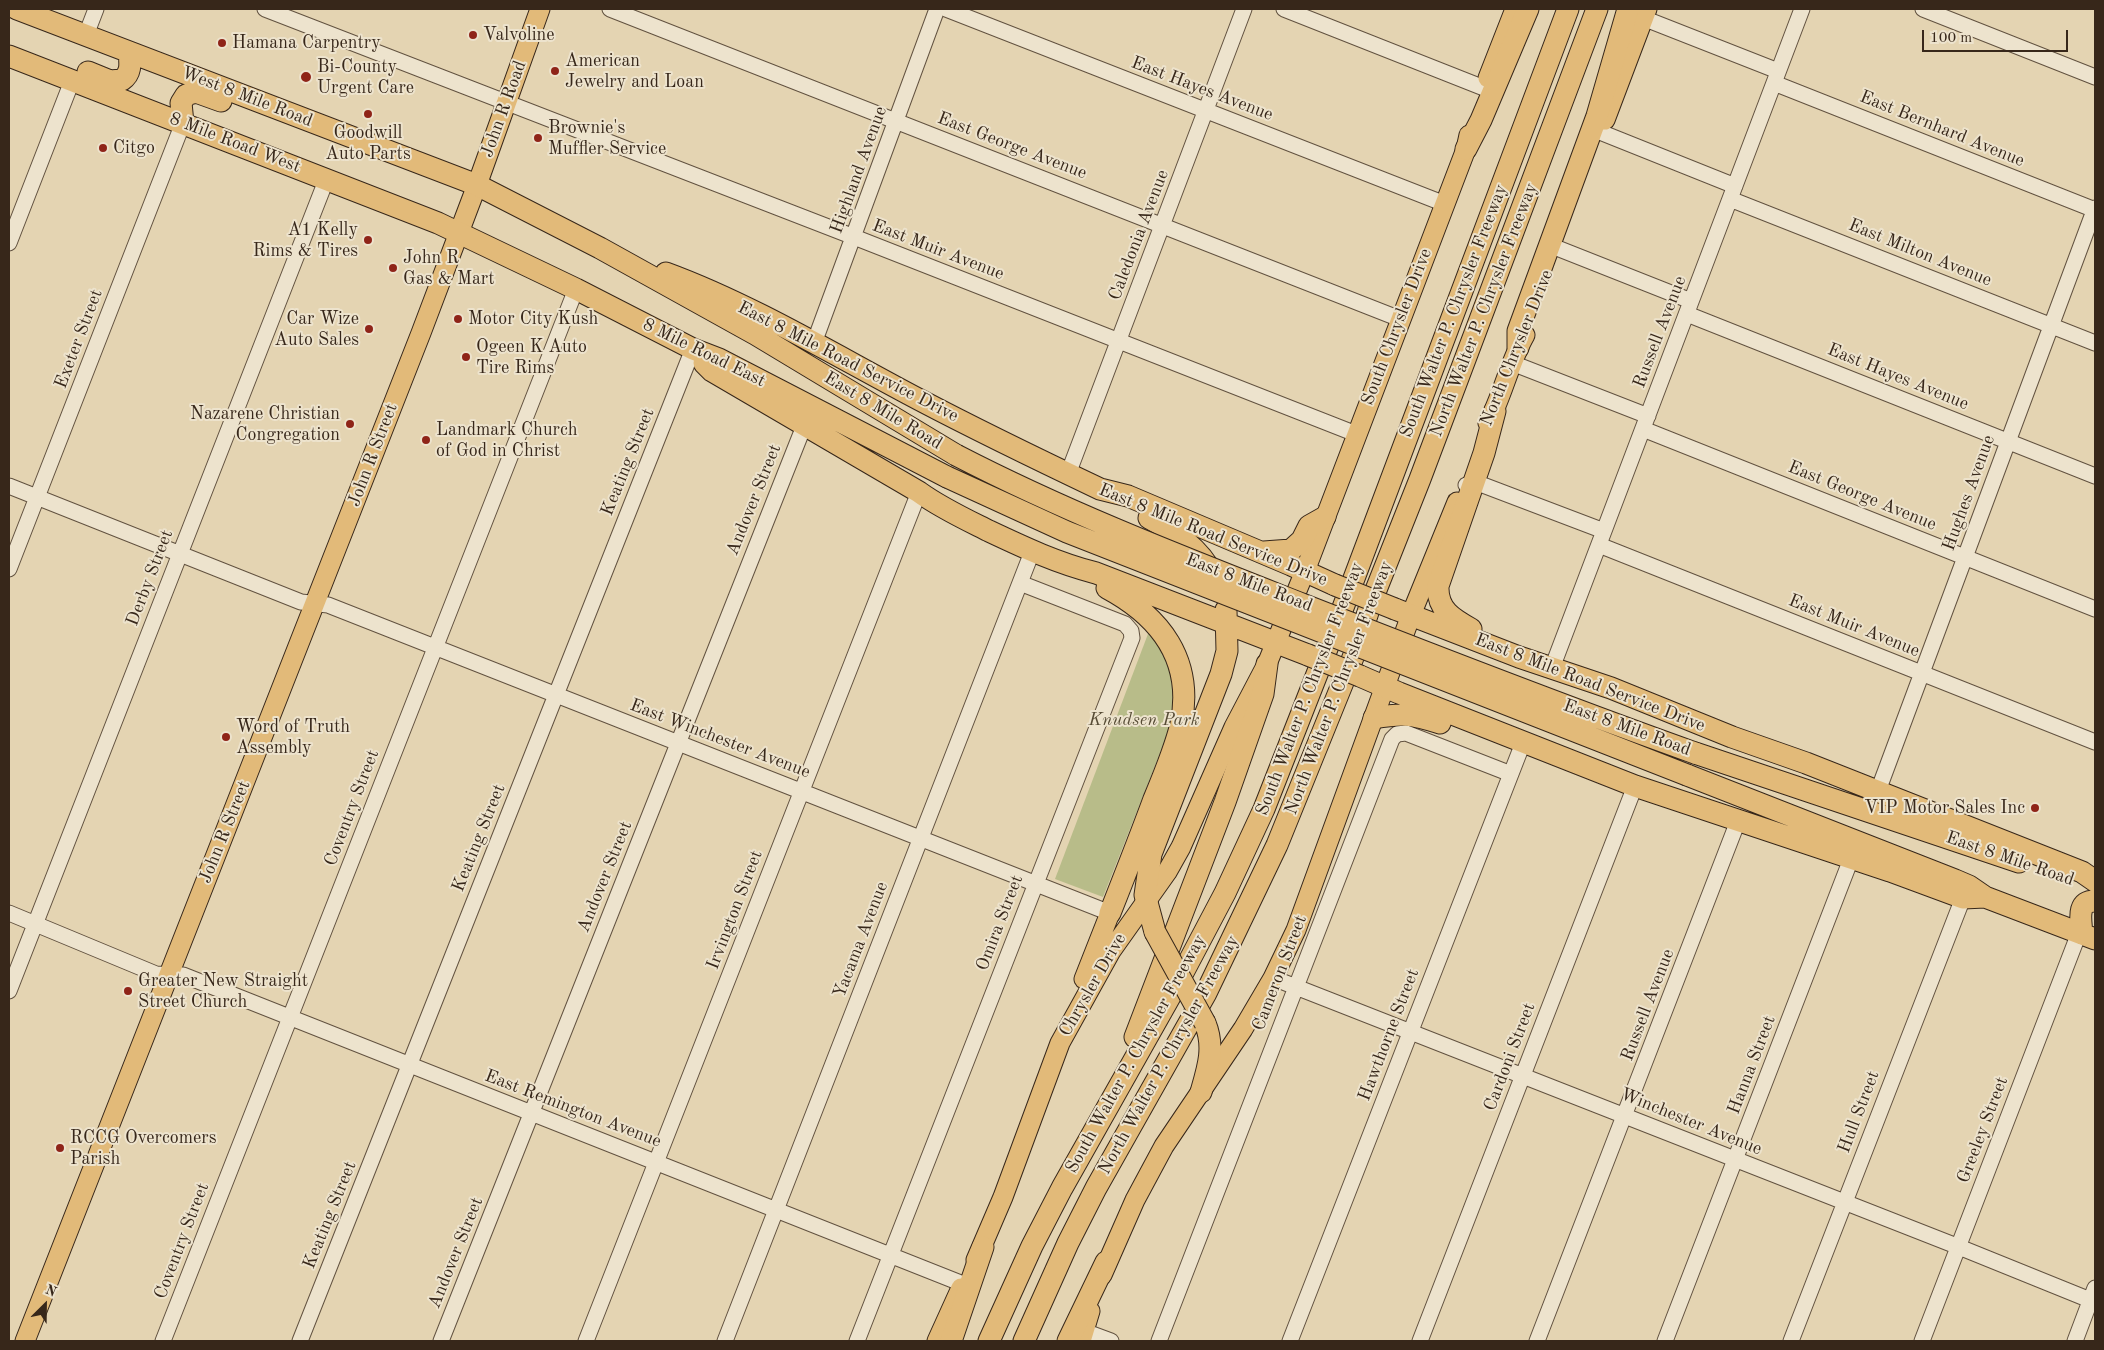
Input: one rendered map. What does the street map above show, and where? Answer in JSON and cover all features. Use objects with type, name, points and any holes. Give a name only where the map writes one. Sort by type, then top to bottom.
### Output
[{"type":"highway","name":"West 8 Mile Road","points":[[17,9],[477,185]]},
{"type":"highway","points":[[1466,149],[1481,120],[1528,9]]},
{"type":"highway","name":"South Walter P. Chrysler Freeway","points":[[989,1341],[1028,1255],[1062,1188],[1177,984],[1228,885],[1264,809],[1341,613],[1568,9]]},
{"type":"highway","name":"North Walter P. Chrysler Freeway","points":[[1024,1341],[1068,1243],[1096,1188],[1206,993],[1277,845],[1350,663],[1372,600],[1427,462],[1597,9]]},
{"type":"highway","points":[[1515,355],[1518,331],[1597,116],[1639,12]]},
{"type":"highway","points":[[9,42],[115,82],[128,76],[130,69],[129,52]]},
{"type":"highway","name":"8 Mile Road West","points":[[9,56],[327,178],[459,232]]},
{"type":"highway","points":[[183,123],[182,100],[189,93],[196,92],[356,153],[401,156]]},
{"type":"highway","name":"East 8 Mile Road","points":[[477,185],[600,248],[755,334],[956,455],[1055,504],[1135,538],[1520,689],[1694,753],[2095,887]]},
{"type":"highway","name":"8 Mile Road East","points":[[459,232],[692,350],[718,359],[948,477]]},
{"type":"highway","name":"East 8 Mile Road Service Drive","points":[[600,248],[696,284],[814,343],[919,400],[1100,489],[1128,496],[1335,585],[1403,612],[1519,657],[1611,688],[1732,737],[1878,791],[2082,872],[2095,881]]},
{"type":"highway","points":[[692,350],[712,371],[919,492],[937,505],[1032,552],[1096,573],[1276,643]]},
{"type":"highway","points":[[1494,411],[1484,453],[1468,486],[1439,581],[1438,597],[1450,617],[1519,657]]},
{"type":"highway","name":"East 8 Mile Road","points":[[948,477],[1067,532],[1955,880],[1969,886],[1985,897],[2085,935]]},
{"type":"highway","points":[[1100,489],[1124,505],[1170,529],[1195,549],[1211,570],[1225,602],[1227,651],[1221,674],[1151,854],[1145,895],[1155,932],[1206,1023],[1210,1034],[1211,1051],[1201,1092]]},
{"type":"highway","points":[[1261,552],[1290,550],[1302,540],[1310,526],[1325,517]]},
{"type":"highway","points":[[1061,563],[1121,595],[1154,620],[1174,652],[1182,680],[1183,714],[1178,736],[1110,913]]},
{"type":"highway","name":"East 8 Mile Road","points":[[1276,643],[1635,786],[1963,898],[1985,897]]},
{"type":"highway","points":[[1118,1087],[1139,1026],[1200,870],[1250,732],[1263,694],[1267,664]]},
{"type":"highway","points":[[1374,718],[1396,714],[1414,715],[1503,743],[1523,743]]},
{"type":"highway","points":[[2085,935],[2081,915],[2083,906],[2088,902],[2095,901]]},
{"type":"highway","points":[[951,1341],[983,1247]]},
{"type":"highway","points":[[1078,1338],[1106,1262]]},
{"type":"main road","name":"John R Road","points":[[468,210],[540,9]]},
{"type":"main road","name":"South Chrysler Drive","points":[[1276,643],[1466,149],[1474,115],[1514,9]]},
{"type":"main road","name":"North Chrysler Drive","points":[[1494,411],[1515,355],[1526,334],[1600,132],[1639,12]]},
{"type":"main road","name":"John R Street","points":[[25,1341],[468,210]]},
{"type":"main road","points":[[1106,1262],[1135,1200],[1164,1146],[1242,1029],[1272,978],[1296,930],[1385,687],[1403,612],[1468,486]]},
{"type":"main road","name":"Chrysler Drive","points":[[937,1341],[963,1284],[983,1247],[1060,1043],[1111,951],[1167,872],[1186,838],[1234,727],[1276,643]]},
{"type":"main road","points":[[1060,1043],[1110,913]]},
{"type":"street","points":[[86,36],[96,9]]},
{"type":"street","name":"East Muir Avenue","points":[[265,9],[507,101],[1356,434]]},
{"type":"street","name":"East George Avenue","points":[[610,9],[1400,319]]},
{"type":"street","name":"Highland Avenue","points":[[814,343],[937,9]]},
{"type":"street","name":"East Hayes Avenue","points":[[946,9],[1445,204]]},
{"type":"street","name":"Caledonia Avenue","points":[[1068,474],[1244,9]]},
{"type":"street","points":[[1284,9],[1484,88]]},
{"type":"street","name":"Russell Avenue","points":[[1552,668],[1802,9]]},
{"type":"street","points":[[1923,9],[2095,77]]},
{"type":"street","name":"East Bernhard Avenue","points":[[1639,12],[1776,77],[2095,210]]},
{"type":"street","points":[[9,243],[72,80]]},
{"type":"street","name":"Exeter Street","points":[[9,569],[183,123]]},
{"type":"street","name":"East Milton Avenue","points":[[1600,132],[1733,193],[2095,343]]},
{"type":"street","name":"Derby Street","points":[[9,991],[327,178]]},
{"type":"street","name":"Hughes Avenue","points":[[1878,791],[2095,210]]},
{"type":"street","name":"East Hayes Avenue","points":[[1557,248],[1689,308],[2095,476]]},
{"type":"street","name":"Coventry Street","points":[[163,1341],[576,290]]},
{"type":"street","name":"Keating Street","points":[[300,1341],[692,350]]},
{"type":"street","name":"East George Avenue","points":[[1515,355],[1645,422],[1965,557],[2095,608]]},
{"type":"street","name":"Andover Street","points":[[441,1341],[804,426]]},
{"type":"street","name":"East Winchester Avenue","points":[[9,486],[301,602],[328,605],[1110,913]]},
{"type":"street","name":"East Muir Avenue","points":[[1468,486],[1602,538],[1922,673],[2095,742]]},
{"type":"street","name":"Irvington Street","points":[[586,1341],[919,492]]},
{"type":"street","name":"Yacama Avenue","points":[[725,1341],[1032,552]]},
{"type":"street","name":"Omira Street","points":[[857,1341],[1132,634],[1125,624],[1020,583]]},
{"type":"street","name":"Cameron Street","points":[[1159,1341],[1295,986],[1394,736],[1406,733],[1511,774]]},
{"type":"street","name":"Hawthorne Street","points":[[1290,1341],[1523,743]]},
{"type":"street","name":"Cardoni Street","points":[[1420,1341],[1635,786]]},
{"type":"street","name":"Russell Avenue","points":[[1537,1341],[1626,1116],[1738,821]]},
{"type":"street","name":"Hanna Street","points":[[1665,1341],[1851,859]]},
{"type":"street","name":"Hull Street","points":[[1791,1341],[1963,898]]},
{"type":"street","name":"East Remington Avenue","points":[[9,913],[156,974],[183,975],[963,1284]]},
{"type":"street","name":"Greeley Street","points":[[1922,1341],[2085,935]]},
{"type":"street","name":"Winchester Avenue","points":[[1272,978],[1959,1247],[2094,1297]]},
{"type":"street","points":[[2075,1341],[2094,1297]]},
{"type":"street","points":[[1078,1338],[1111,1341]]},
{"type":"green space","name":"Knudsen Park","points":[[1151,626],[1158,635],[1175,685],[1170,728],[1103,897],[1055,879]]},
{"type":"place","name":"Valvoline","points":[[473,35]]},
{"type":"place","name":"Hamana Carpentry","points":[[222,43]]},
{"type":"place","name":"American Jewelry and Loan","points":[[555,71]]},
{"type":"place","name":"Bi-County Urgent Care","points":[[306,77]]},
{"type":"place","name":"Goodwill Auto Parts","points":[[368,114]]},
{"type":"place","name":"Brownie's Muffler Service","points":[[538,138]]},
{"type":"place","name":"Citgo","points":[[103,148]]},
{"type":"place","name":"A1 Kelly Rims & Tires","points":[[368,240]]},
{"type":"place","name":"John R Gas & Mart","points":[[393,268]]},
{"type":"place","name":"Motor City Kush","points":[[458,319]]},
{"type":"place","name":"Car Wize Auto Sales","points":[[369,329]]},
{"type":"place","name":"Ogeen K Auto Tire Rims","points":[[466,357]]},
{"type":"place","name":"Nazarene Christian Congregation","points":[[350,424]]},
{"type":"place","name":"Landmark Church of God in Christ","points":[[426,440]]},
{"type":"place","name":"Word of Truth Assembly","points":[[226,737]]},
{"type":"place","name":"VIP Motor Sales Inc","points":[[2035,808]]},
{"type":"place","name":"Greater New Straight Street Church","points":[[128,991]]},
{"type":"place","name":"RCCG Overcomers Parish","points":[[60,1148]]}]
